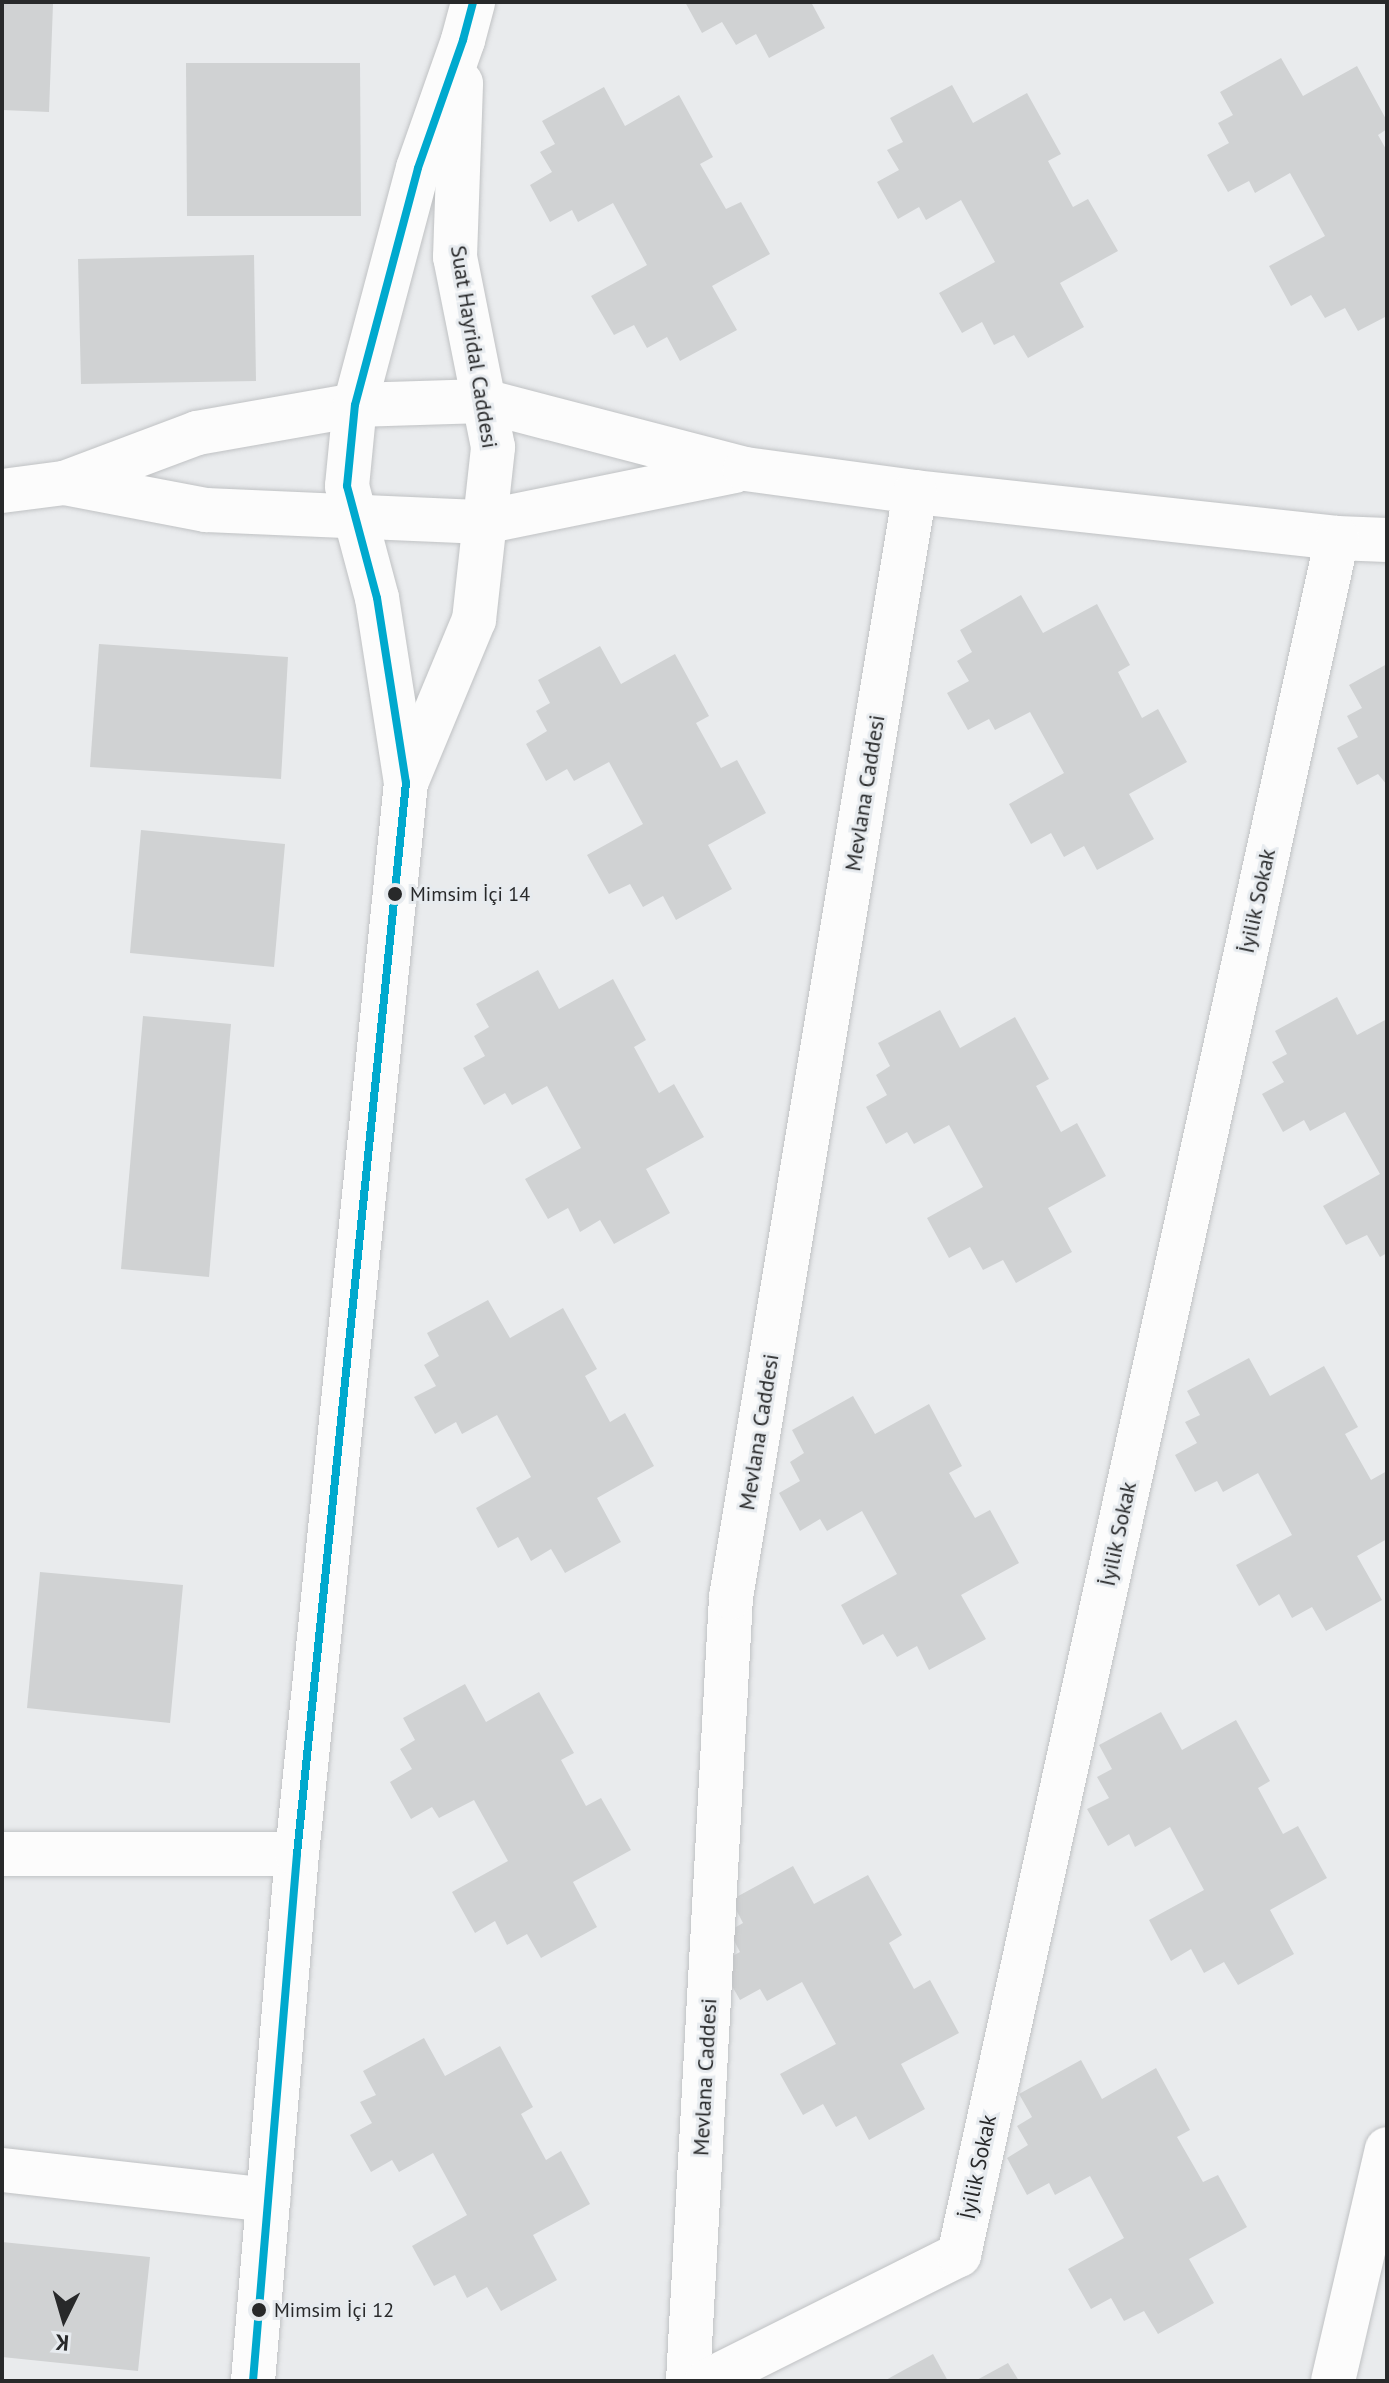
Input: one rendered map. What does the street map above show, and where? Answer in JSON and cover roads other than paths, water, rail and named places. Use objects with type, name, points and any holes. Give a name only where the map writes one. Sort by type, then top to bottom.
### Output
[{"type":"main road","name":"Suat Hayridal Caddesi","points":[[406,783],[474,620],[493,447],[455,257],[468,21]]},
{"type":"main road","name":"Suat Hayridal Caddesi","points":[[253,2381],[297,1854],[406,783],[377,598],[347,486],[355,405],[418,168],[468,21]]},
{"type":"main road","points":[[2,491],[64,483],[197,433],[355,405],[484,401],[745,469],[915,492],[1337,538],[1387,540]]},
{"type":"main road","points":[[64,483],[206,510],[484,522],[745,469]]},
{"type":"main road","name":"Mevlana Caddesi","points":[[688,2381],[731,1597],[915,492]]},
{"type":"main road","name":"İyilik Sokak","points":[[707,2381],[959,2255],[1337,538]]},
{"type":"main road","points":[[2,1854],[297,1854]]},
{"type":"main road","points":[[1333,2381],[1387,2149]]},
{"type":"main road","points":[[2,2170],[268,2200]]},
{"type":"place","name":"Mimsim İçi 14","points":[[395,894]]},
{"type":"place","name":"Mimsim İçi 12","points":[[259,2310]]}]
